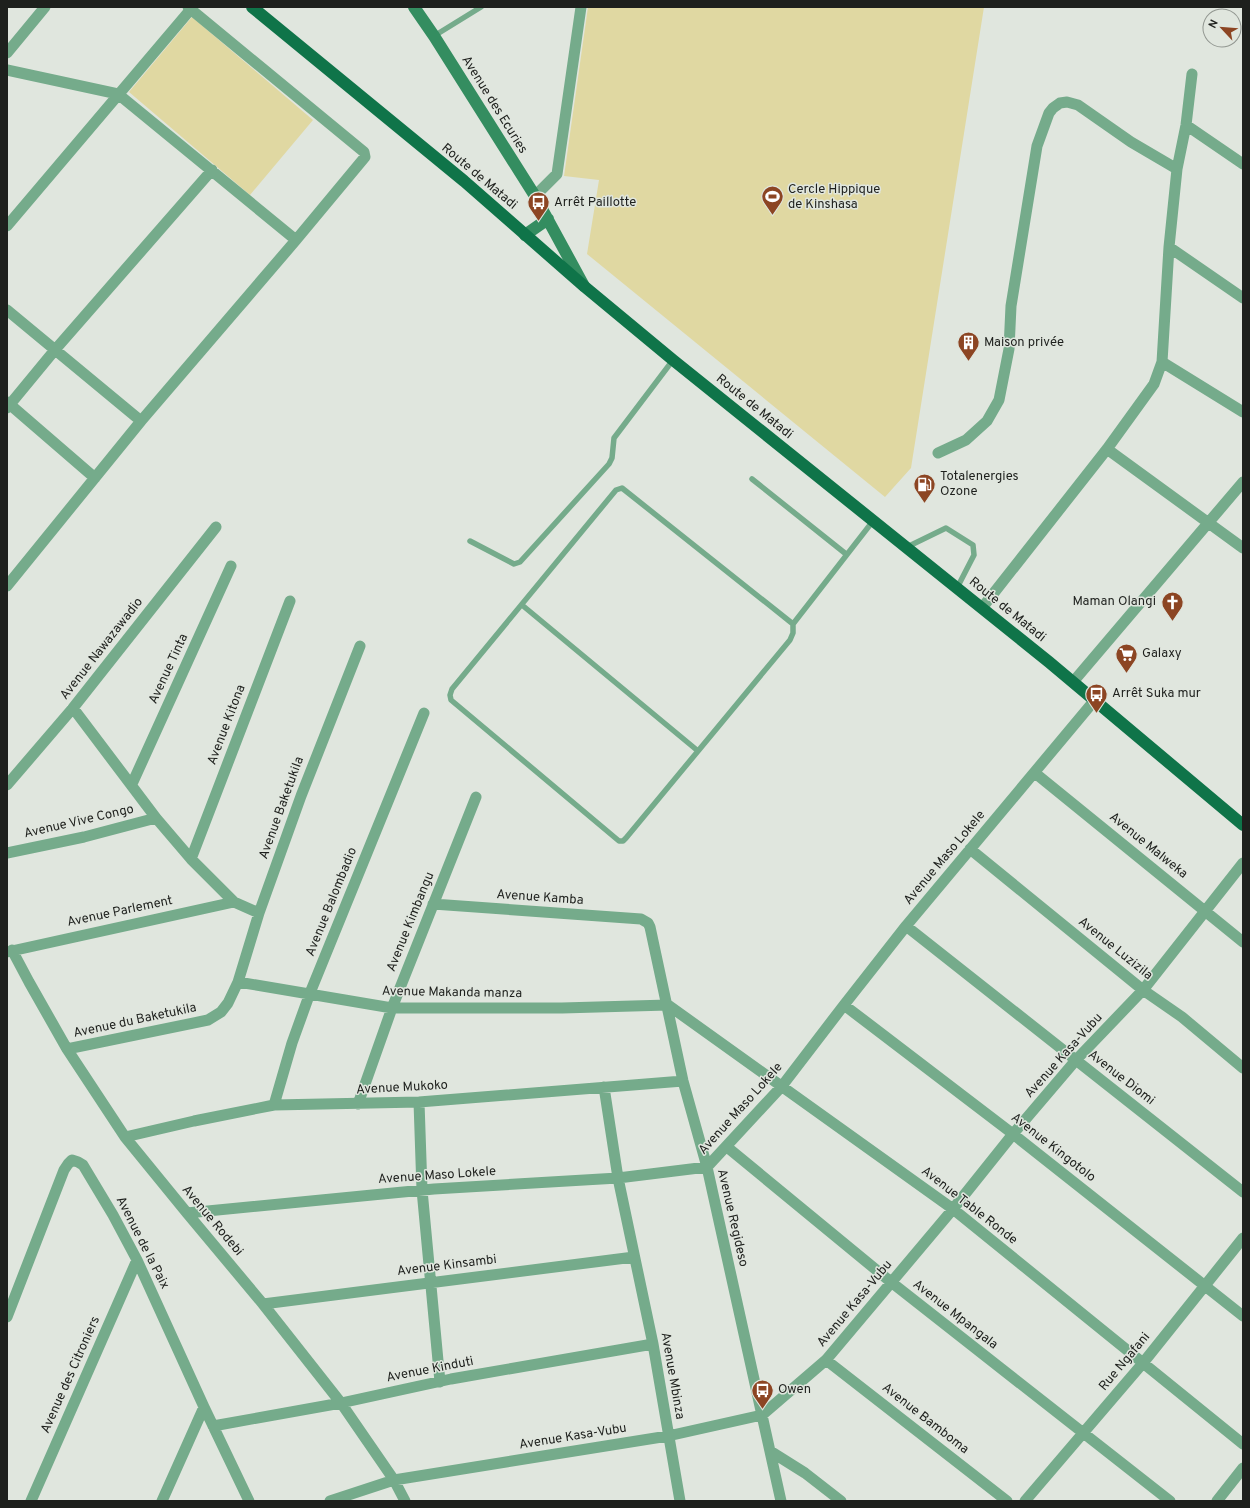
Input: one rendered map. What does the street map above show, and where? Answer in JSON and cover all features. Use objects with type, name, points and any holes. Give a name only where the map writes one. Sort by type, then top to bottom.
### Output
[{"type":"main road","name":"Route de Matadi","points":[[252,7],[464,181],[585,287],[673,360],[1073,682],[1243,825]]},
{"type":"street","points":[[7,54],[45,7]]},
{"type":"street","name":"Avenue des Ecuries","points":[[414,7],[536,196],[585,287]]},
{"type":"street","points":[[536,196],[557,174],[580,7]]},
{"type":"street","points":[[7,226],[189,8],[365,153],[364,159],[141,421],[7,586]]},
{"type":"street","points":[[7,70],[118,94],[296,240]]},
{"type":"street","points":[[982,608],[1107,449],[1154,384],[1162,362],[1169,247],[1177,169],[1186,125],[1192,74]]},
{"type":"street","points":[[938,453],[966,440],[987,421],[999,400],[1009,349],[1011,306],[1037,146],[1049,113],[1053,108],[1060,103],[1067,102],[1078,105],[1131,142],[1177,169]]},
{"type":"street","points":[[1186,125],[1243,164]]},
{"type":"street","points":[[95,478],[8,405],[212,170]]},
{"type":"street","points":[[525,235],[548,219]]},
{"type":"street","points":[[1169,247],[1243,298]]},
{"type":"street","points":[[7,310],[54,351],[141,421]]},
{"type":"street","points":[[1162,362],[1243,412]]},
{"type":"street","points":[[1107,449],[1243,548]]},
{"type":"street","points":[[1073,682],[1243,482]]},
{"type":"street","name":"Avenue Nawazawadio","points":[[7,785],[73,708],[216,527]]},
{"type":"street","name":"Avenue Tinta","points":[[132,784],[231,566]]},
{"type":"street","name":"Avenue Kitona","points":[[191,859],[290,601]]},
{"type":"street","name":"Avenue Baketukila","points":[[238,982],[259,913],[301,796],[360,646]]},
{"type":"street","name":"Avenue Maso Lokele","points":[[187,1213],[422,1190],[618,1178],[707,1167],[782,1086],[906,926],[1094,701]]},
{"type":"street","points":[[73,708],[132,784],[156,818],[191,859],[234,902],[259,913]]},
{"type":"street","name":"Avenue Balombadio","points":[[274,1105],[292,1043],[310,993],[424,713]]},
{"type":"street","name":"Avenue Malweka","points":[[1035,773],[1243,942]]},
{"type":"street","name":"Avenue Kimbangu","points":[[358,1104],[392,1008],[476,797]]},
{"type":"street","name":"Avenue Vive Congo","points":[[7,853],[84,837],[156,818]]},
{"type":"street","name":"Avenue Luzizila","points":[[970,849],[1143,990],[1182,1017],[1243,1068]]},
{"type":"street","name":"Avenue Kasa-Vubu","points":[[330,1501],[394,1480],[668,1436],[762,1415],[826,1360],[1076,1060],[1143,990],[1243,863]]},
{"type":"street","name":"Avenue Parlement","points":[[9,951],[234,902]]},
{"type":"street","name":"Avenue Kamba","points":[[433,904],[645,920]]},
{"type":"street","name":"Avenue Regideso","points":[[645,920],[650,927],[684,1081],[707,1167],[781,1501]]},
{"type":"street","name":"Avenue Diomi","points":[[906,926],[1243,1192]]},
{"type":"street","name":"Avenue Rodebi","points":[[9,951],[67,1049],[125,1137],[263,1304],[341,1403],[394,1480],[405,1501]]},
{"type":"street","name":"Avenue Makanda manza","points":[[238,982],[392,1008],[562,1008],[668,1005]]},
{"type":"street","name":"Avenue du Baketukila","points":[[67,1049],[208,1020],[221,1012],[228,1003],[238,982]]},
{"type":"street","name":"Avenue Table Ronde","points":[[668,1005],[953,1209],[1243,1444]]},
{"type":"street","name":"Avenue Kingotolo","points":[[844,1005],[1013,1134],[1243,1316]]},
{"type":"street","name":"Avenue Mukoko","points":[[125,1137],[274,1105],[419,1102],[684,1081]]},
{"type":"street","name":"Avenue Mbinza","points":[[604,1087],[618,1178],[653,1344],[680,1501]]},
{"type":"street","points":[[419,1102],[422,1190],[432,1282],[440,1382]]},
{"type":"street","name":"Avenue Mpangala","points":[[727,1147],[891,1282],[1170,1501]]},
{"type":"street","name":"Avenue de la Paix","points":[[7,1317],[64,1170],[72,1160],[78,1162],[83,1165],[113,1215],[137,1260],[249,1501]]},
{"type":"street","name":"Rue Ngafani","points":[[1025,1501],[1143,1363],[1243,1238]]},
{"type":"street","name":"Avenue Kinsambi","points":[[263,1304],[634,1257]]},
{"type":"street","name":"Avenue des Citroniers","points":[[31,1501],[137,1260]]},
{"type":"street","name":"Avenue Kinduti","points":[[213,1426],[341,1403],[440,1382],[653,1344]]},
{"type":"street","name":"Avenue Bamboma","points":[[826,1360],[1006,1501]]},
{"type":"street","points":[[162,1501],[204,1407]]},
{"type":"street","points":[[770,1451],[805,1473],[841,1501]]},
{"type":"street","points":[[1217,1501],[1243,1468]]},
{"type":"lane","points":[[434,36],[481,7]]},
{"type":"lane","points":[[470,541],[514,564],[520,562],[609,464],[612,458],[614,438],[673,360]]},
{"type":"lane","points":[[752,479],[846,554]]},
{"type":"lane","points":[[793,624],[622,488],[616,490],[452,689],[450,695],[451,700],[589,816],[619,840],[623,841],[790,640],[793,633],[793,624],[873,520]]},
{"type":"lane","points":[[906,547],[946,528],[973,545],[974,555],[957,588]]},
{"type":"lane","points":[[522,605],[698,751]]},
{"type":"shaded area","name":"Cercle Hippique de Kinshasa","points":[[588,7],[984,7],[911,468],[885,497],[587,254],[599,180],[564,176]]},
{"type":"shaded area","points":[[192,17],[313,120],[250,195],[129,92]]},
{"type":"place","name":"Cercle Hippique de Kinshasa","points":[[772,216]]},
{"type":"place","name":"Arrêt Paillotte","points":[[538,222]]},
{"type":"place","name":"Maison privée","points":[[969,362]]},
{"type":"place","name":"Totalenergies Ozone","points":[[925,504]]},
{"type":"place","name":"Maman Olangi","points":[[1172,622]]},
{"type":"place","name":"Galaxy","points":[[1126,674]]},
{"type":"place","name":"Arrêt Suka mur","points":[[1097,714]]},
{"type":"place","name":"Owen","points":[[762,1410]]}]
